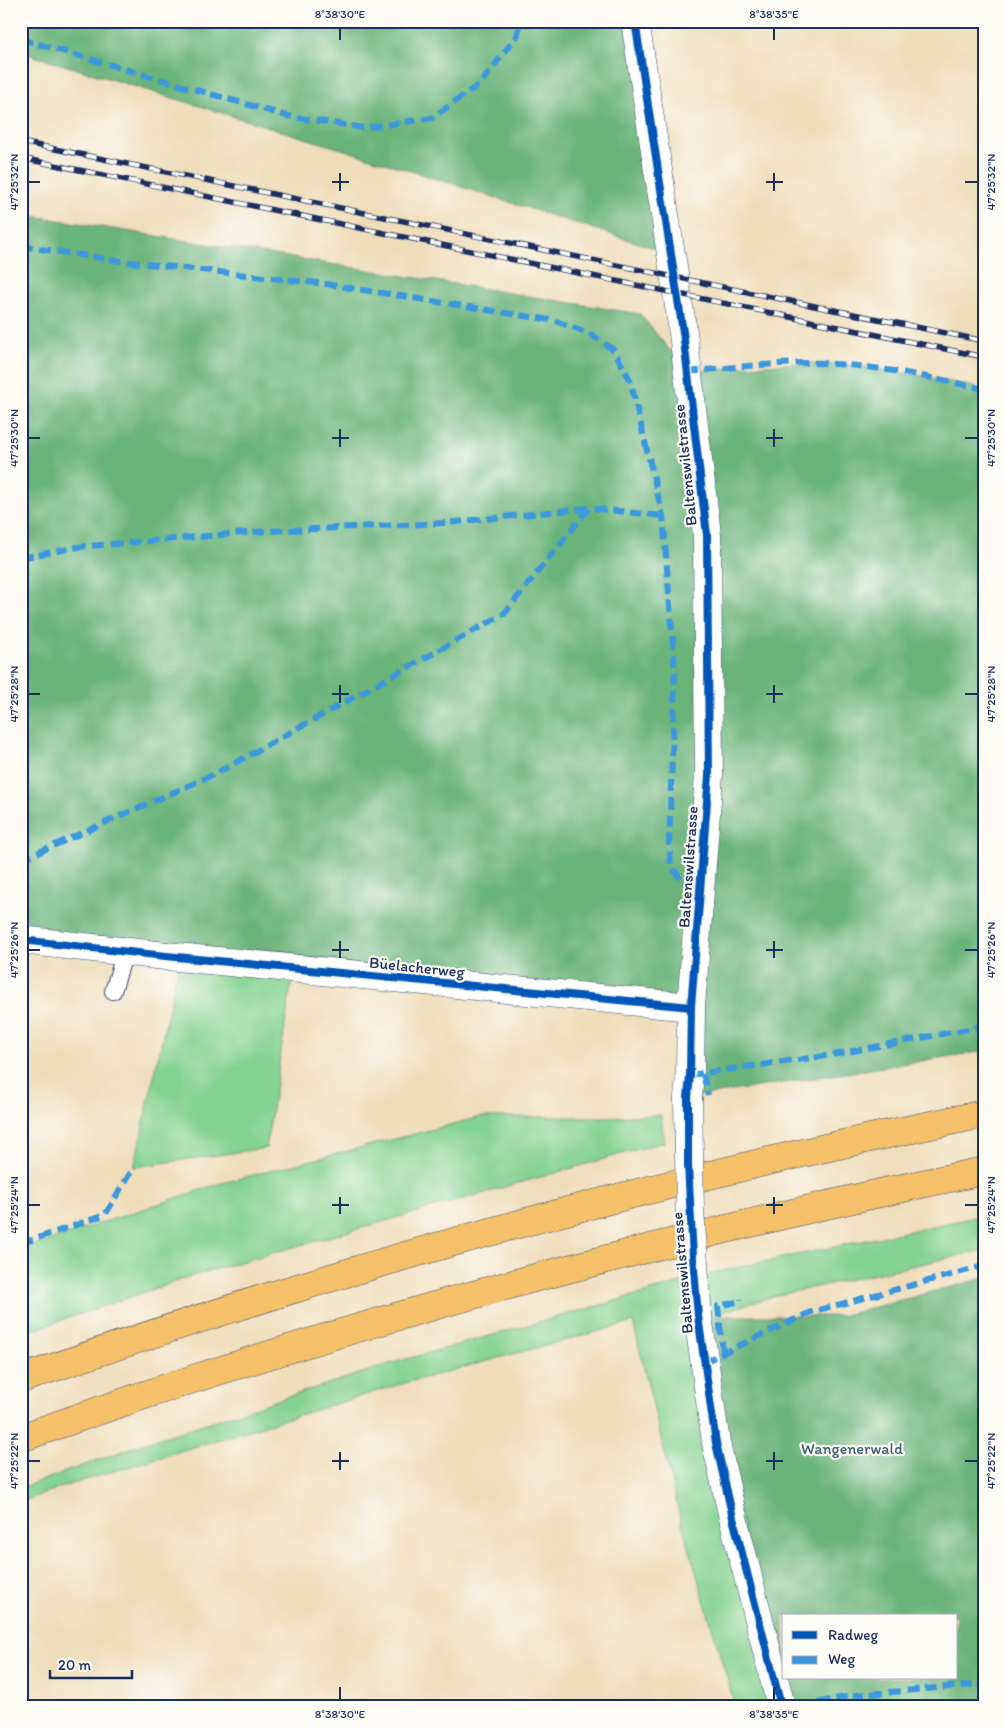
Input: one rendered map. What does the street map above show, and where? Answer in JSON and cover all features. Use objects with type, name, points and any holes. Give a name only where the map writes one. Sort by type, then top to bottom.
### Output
[{"type":"highway","points":[[21,1379],[209,1316],[482,1234],[774,1159],[984,1114]]},
{"type":"highway","points":[[21,1438],[306,1344],[487,1291],[643,1249],[789,1213],[984,1171]]},
{"type":"street","name":"Baltenswilstrasse","points":[[636,23],[683,332],[707,535],[709,774],[691,1007],[688,1098],[690,1210],[698,1316],[716,1443],[781,1706]]},
{"type":"street","name":"Büelacherweg","points":[[21,940],[125,952],[691,1007]]},
{"type":"lane","points":[[113,991],[125,952]]},
{"type":"green space","points":[[21,21],[635,21],[670,253],[351,152],[21,52]]},
{"type":"green space","points":[[21,214],[640,314],[688,372],[769,365],[839,364],[901,372],[984,389],[984,1051],[688,1098],[691,1007],[21,940]]},
{"type":"green space","points":[[179,963],[293,974],[266,1148],[134,1167]]},
{"type":"green space","points":[[661,1115],[664,1142],[195,1275],[21,1334],[21,1250],[218,1184],[481,1117]]},
{"type":"green space","points":[[984,1215],[984,1250],[774,1296],[715,1314],[683,1311],[698,1316],[781,1706],[735,1706],[680,1517],[633,1322],[394,1386],[62,1487],[21,1502],[21,1488],[151,1441],[396,1362],[726,1270]]},
{"type":"green space","name":"Wangenerwald","points":[[984,1278],[984,1706],[781,1706],[698,1316],[841,1316]]},
{"type":"railway","points":[[21,142],[984,341]]},
{"type":"railway","points":[[21,158],[984,357]]},
{"type":"marked path","points":[[21,39],[287,116],[365,128],[432,118],[481,83],[517,36],[521,21]]},
{"type":"marked path","points":[[21,246],[121,261],[326,284],[556,321],[589,333],[614,350],[630,380],[663,516],[675,670],[669,845],[671,866],[682,881],[700,896]]},
{"type":"marked path","points":[[688,372],[769,365],[839,364],[901,372],[984,389]]},
{"type":"marked path","points":[[21,558],[78,547],[268,531],[446,523],[589,508],[663,516]]},
{"type":"marked path","points":[[21,860],[217,773],[504,614],[589,508]]},
{"type":"marked path","points":[[690,1075],[832,1055],[984,1026]]},
{"type":"marked path","points":[[703,1074],[708,1095]]},
{"type":"marked path","points":[[21,1241],[32,1240],[105,1215],[134,1167]]},
{"type":"marked path","points":[[704,1362],[811,1312],[984,1266]]},
{"type":"marked path","points":[[723,1353],[718,1306],[741,1301],[741,1299]]},
{"type":"marked path","points":[[800,1706],[856,1695],[984,1684]]},
{"type":"cycle path","points":[[635,21],[683,332],[707,535],[709,775],[691,1007],[688,1098],[688,1165],[698,1316],[716,1443],[781,1706]]},
{"type":"cycle path","points":[[21,940],[691,1007]]}]
